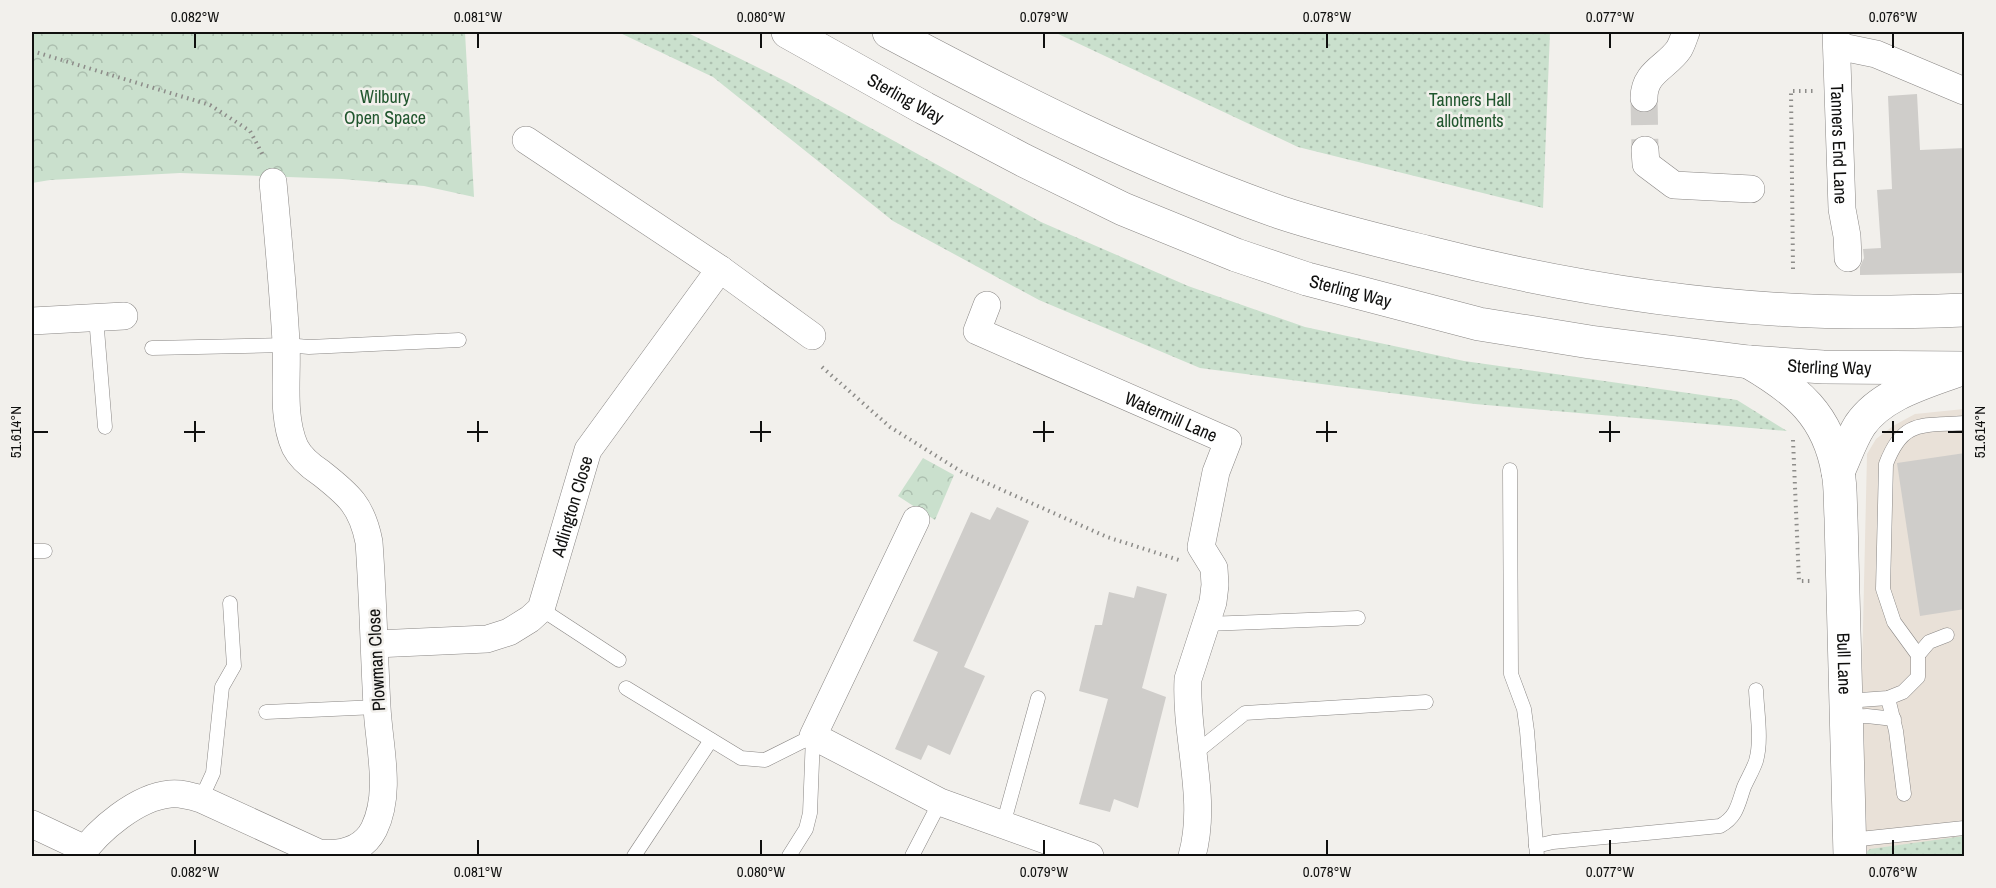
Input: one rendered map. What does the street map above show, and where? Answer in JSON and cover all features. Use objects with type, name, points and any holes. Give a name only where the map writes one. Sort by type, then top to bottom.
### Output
[{"type":"main road","name":"Sterling Way","points":[[788,32],[924,108],[1123,209],[1236,255],[1371,297],[1479,324],[1590,342],[1749,362],[1823,367],[1964,368]]},
{"type":"main road","points":[[889,32],[998,90],[1169,170],[1281,212],[1393,244],[1503,272],[1645,296],[1810,311],[1879,313],[1965,310]]},
{"type":"main road","points":[[1749,362],[1778,379],[1800,396],[1823,425],[1838,472]]},
{"type":"main road","points":[[1838,472],[1859,426],[1871,413],[1890,398],[1910,388],[1964,368]]},
{"type":"main road","name":"Bull Lane","points":[[1838,472],[1850,848]]},
{"type":"street","points":[[1644,98],[1648,82],[1658,67],[1679,50],[1686,32]]},
{"type":"street","points":[[1837,38],[1965,91]]},
{"type":"street","name":"Tanners End Lane","points":[[1837,38],[1842,209],[1848,258]]},
{"type":"street","points":[[526,140],[720,269],[812,336]]},
{"type":"street","points":[[1645,150],[1646,164],[1674,185],[1751,189]]},
{"type":"street","name":"Plowman Close","points":[[82,853],[114,820],[137,804],[168,794],[185,794],[201,799],[319,853],[356,853],[373,831],[384,798],[366,522],[359,509],[342,490],[313,467],[296,449],[288,420],[286,345],[270,174]]},
{"type":"street","name":"Adlington Close","points":[[541,609],[588,450],[720,269]]},
{"type":"street","name":"Watermill Lane","points":[[987,305],[977,332],[1228,441],[1216,472],[1201,547],[1214,568],[1213,602],[1188,679],[1197,837],[1192,856]]},
{"type":"street","points":[[32,321],[124,316]]},
{"type":"street","points":[[916,520],[813,736],[940,802],[1090,856]]},
{"type":"street","points":[[375,644],[487,639],[509,632],[541,609]]},
{"type":"street","points":[[32,824],[82,853]]},
{"type":"lane","points":[[96,317],[105,428]]},
{"type":"lane","points":[[152,348],[286,345],[318,347],[459,340]]},
{"type":"lane","points":[[1846,709],[1903,692],[1918,677],[1918,655],[1894,622],[1883,589],[1886,464],[1892,447],[1904,433],[1915,427],[1965,423]]},
{"type":"lane","points":[[1510,470],[1511,674],[1524,709],[1536,851],[1554,842],[1720,826],[1728,822],[1739,805],[1758,752],[1756,690]]},
{"type":"lane","points":[[201,799],[213,773],[222,687],[234,666],[231,603]]},
{"type":"lane","points":[[541,609],[619,660]]},
{"type":"lane","points":[[1206,624],[1358,618]]},
{"type":"lane","points":[[1918,655],[1929,642],[1947,635]]},
{"type":"lane","points":[[626,688],[741,758],[765,760],[813,736],[810,813],[806,829],[789,856]]},
{"type":"lane","points":[[1003,825],[1038,698]]},
{"type":"lane","points":[[1888,698],[1894,719],[1904,794]]},
{"type":"lane","points":[[1194,754],[1245,713],[1426,702]]},
{"type":"lane","points":[[266,712],[377,707]]},
{"type":"lane","points":[[1846,709],[1867,716],[1894,719]]},
{"type":"lane","points":[[634,856],[711,740]]},
{"type":"lane","points":[[912,856],[940,802]]},
{"type":"lane","points":[[1850,848],[1965,828]]},
{"type":"path","points":[[32,51],[210,105],[250,131],[270,174]]},
{"type":"path","points":[[1793,269],[1791,92],[1808,92]]},
{"type":"path","points":[[822,367],[890,427],[962,472],[1107,537],[1185,562],[1214,568]]},
{"type":"path","points":[[1793,433],[1799,581],[1816,581]]},
{"type":"shaded area","points":[[1964,409],[1964,856],[1866,856],[1862,670],[1867,454],[1876,439],[1915,414]]},
{"type":"green space","name":"Wilbury Open Space","points":[[32,32],[465,32],[474,197],[424,186],[342,179],[180,173],[32,183]]},
{"type":"green space","points":[[618,32],[686,32],[787,82],[1041,222],[1188,286],[1305,327],[1464,361],[1737,400],[1787,431],[1475,404],[1200,368],[1039,300],[893,221],[713,77]]},
{"type":"green space","name":"Tanners Hall allotments","points":[[1054,32],[1550,32],[1543,208],[1298,147]]},
{"type":"green space","points":[[923,458],[954,475],[935,520],[898,496]]},
{"type":"green space","points":[[1964,836],[1964,856],[1862,856],[1870,849]]},
{"type":"building","points":[[1917,94],[1920,150],[1965,148],[1965,273],[1860,275],[1860,267],[1864,258],[1863,249],[1881,248],[1877,190],[1892,189],[1888,96]]},
{"type":"building","points":[[1965,453],[1965,609],[1920,616],[1897,463]]},
{"type":"building","points":[[997,507],[1029,521],[964,667],[985,676],[950,755],[928,745],[921,760],[895,749],[938,652],[913,641],[971,512],[990,520]]},
{"type":"building","points":[[1137,586],[1167,594],[1142,688],[1166,697],[1138,808],[1114,799],[1110,812],[1079,804],[1108,699],[1079,691],[1095,625],[1102,625],[1109,592],[1134,598]]},
{"type":"tunnel","points":[[1644,98],[1645,150]]}]
